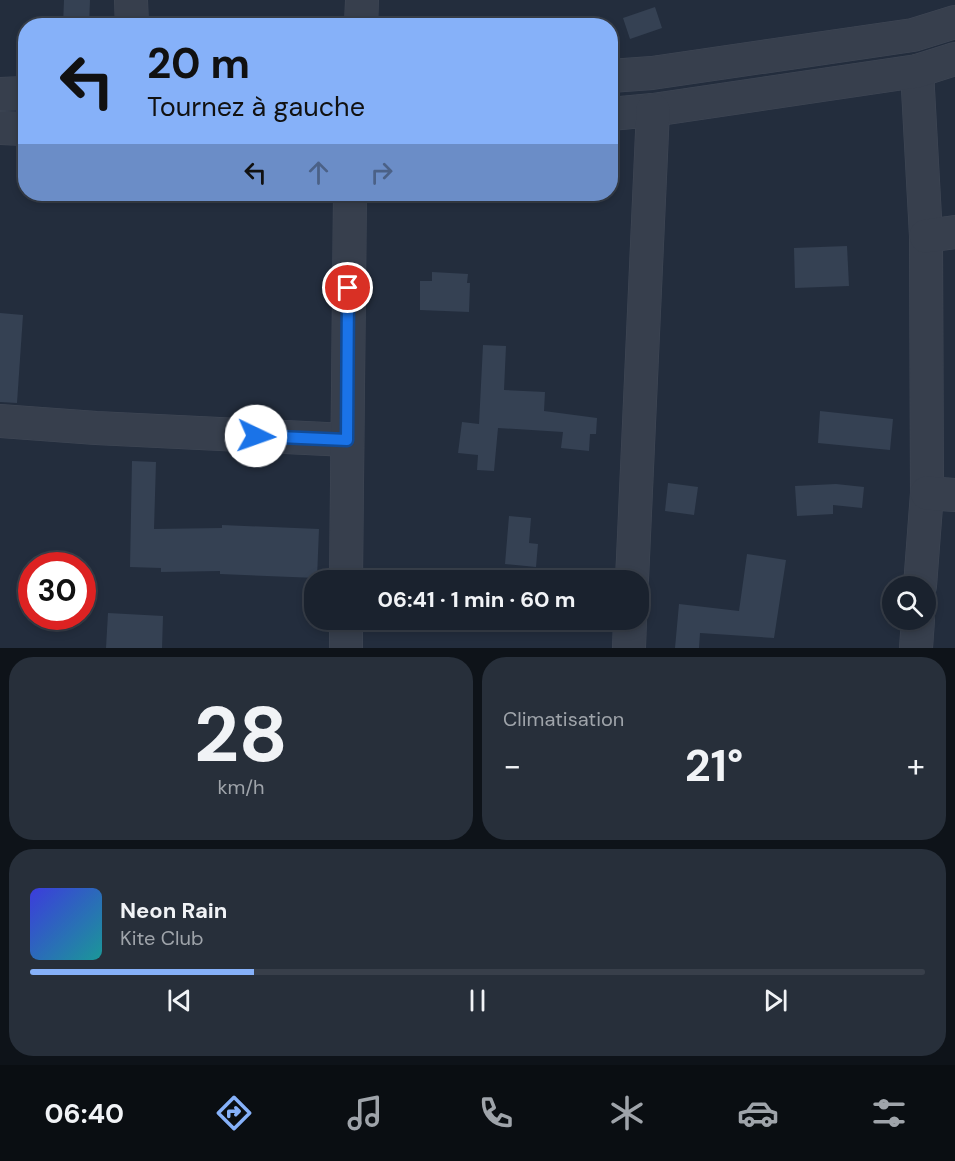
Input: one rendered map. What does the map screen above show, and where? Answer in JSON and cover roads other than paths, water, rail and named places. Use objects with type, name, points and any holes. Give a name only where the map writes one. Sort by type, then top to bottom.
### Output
[{"type":"street","points":[[132,0],[132,18]]},
{"type":"street","points":[[361,18],[362,0]]},
{"type":"street","points":[[618,75],[652,73],[913,35],[955,22]]},
{"type":"street","points":[[618,113],[917,71],[955,59]]},
{"type":"street","points":[[917,71],[940,234],[941,494],[922,576]]},
{"type":"street","points":[[0,94],[18,93]]},
{"type":"street","points":[[632,570],[653,110]]},
{"type":"street","points":[[0,128],[18,129]]},
{"type":"street","points":[[346,570],[350,201]]},
{"type":"street","points":[[0,421],[347,440]]},
{"type":"street","points":[[346,630],[346,648]]},
{"type":"street","points":[[629,648],[630,630]]},
{"type":"street","points":[[916,648],[917,630]]}]
